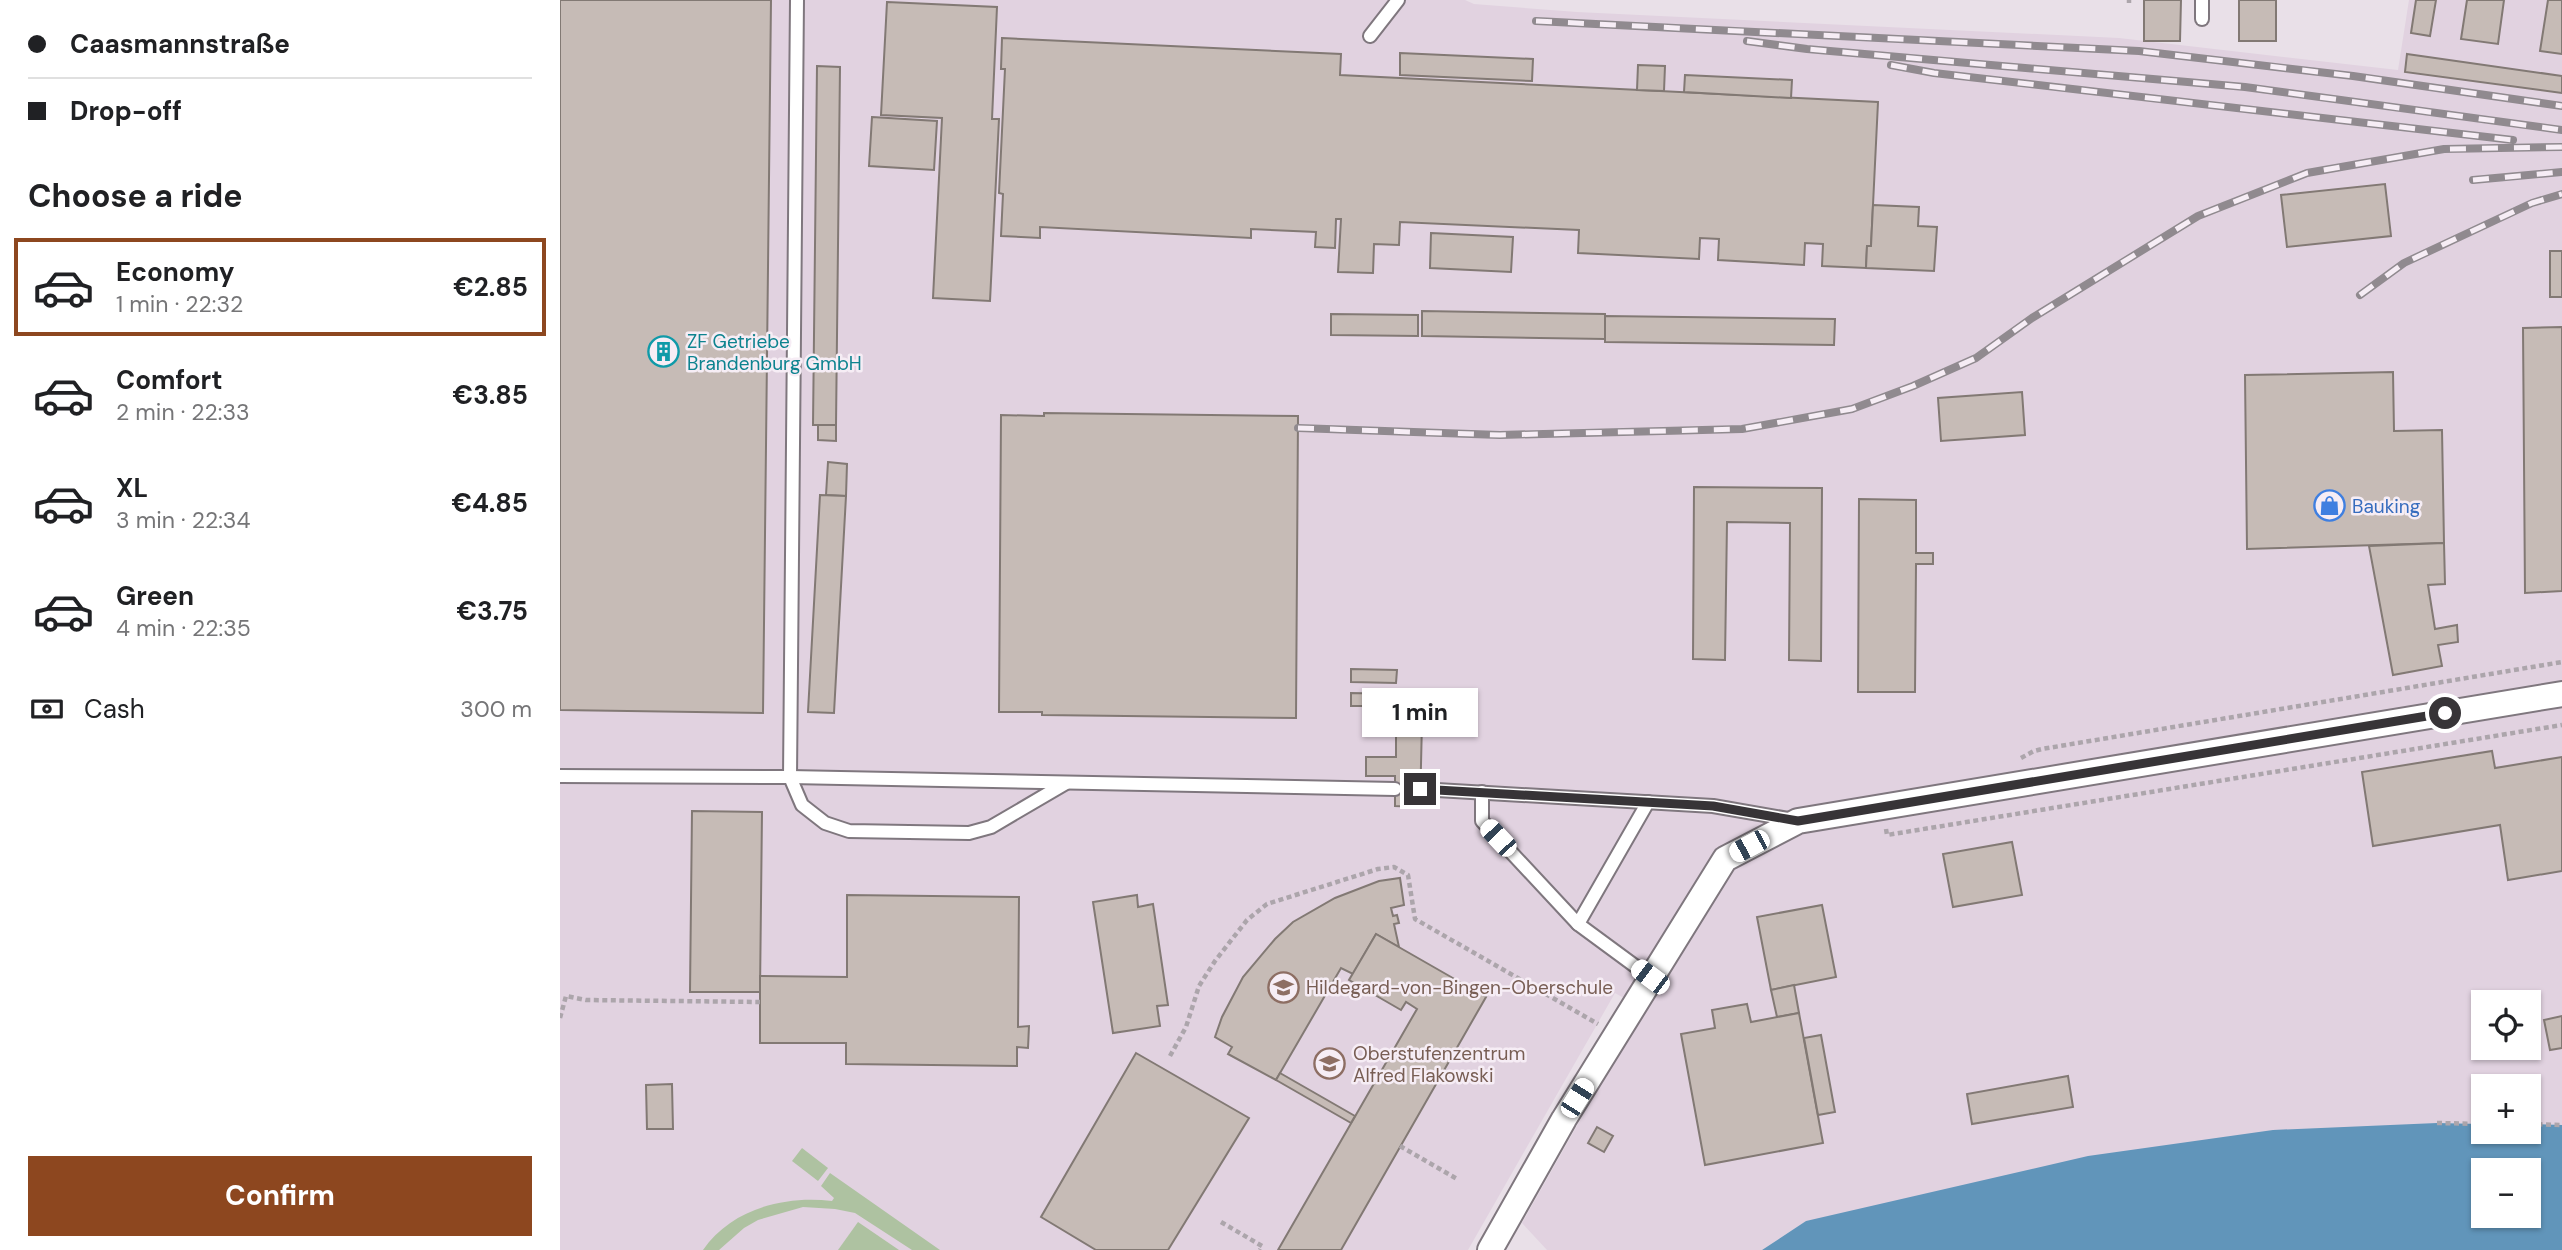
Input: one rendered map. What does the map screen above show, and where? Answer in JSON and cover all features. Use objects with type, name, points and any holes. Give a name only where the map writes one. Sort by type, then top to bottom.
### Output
[{"type":"street","points":[[1490,1250],[1564,1119],[1725,859],[1798,821],[2562,694]]},
{"type":"lane","points":[[797,0],[790,777],[802,806],[825,823],[849,831],[969,833],[991,827],[1066,783]]},
{"type":"lane","points":[[1370,36],[1398,0]]},
{"type":"lane","points":[[2202,0],[2202,19]]},
{"type":"lane","points":[[560,776],[790,777],[1395,789]]},
{"type":"lane","points":[[1420,789],[1713,806],[1798,821]]},
{"type":"lane","points":[[1482,792],[1482,821],[1578,924],[1650,977]]},
{"type":"lane","points":[[1578,924],[1648,802]]},
{"type":"path","points":[[2016,762],[2034,751],[2562,663]]},
{"type":"path","points":[[1882,807],[1887,835],[2562,725]]},
{"type":"path","points":[[1170,1056],[1186,1027],[1199,986],[1215,961],[1255,912],[1267,904],[1337,880],[1394,867],[1408,875],[1415,919],[1602,1027]]},
{"type":"path","points":[[560,1018],[566,996],[586,999],[760,1002]]},
{"type":"path","points":[[2437,1123],[2471,1124]]},
{"type":"path","points":[[2541,1125],[2562,1125]]},
{"type":"path","points":[[1401,1146],[1457,1179]]},
{"type":"path","points":[[1221,1222],[1262,1246],[1260,1250]]},
{"type":"shaded area","points":[[560,0],[1465,0],[1474,4],[1577,12],[2119,38],[2398,70],[2409,0],[2562,0],[2562,1125],[2541,1124],[2541,1074],[2471,1074],[2471,1124],[2437,1123],[1806,1221],[1762,1250],[1547,1250],[1522,1223],[1643,1009],[1615,993],[1468,1250],[560,1250]]},
{"type":"green space","points":[[802,1148],[828,1168],[818,1181],[792,1161]]},
{"type":"green space","points":[[830,1173],[940,1250],[912,1250],[855,1213],[803,1207],[758,1220],[744,1228],[719,1250],[703,1250],[728,1224],[760,1208],[796,1200],[832,1201],[834,1198],[821,1186]]},
{"type":"green space","points":[[858,1222],[899,1250],[838,1250]]},
{"type":"water","points":[[2437,1123],[2471,1124],[2471,1144],[2541,1144],[2541,1124],[2562,1125],[2562,1250],[1762,1250],[1806,1221],[2088,1156],[2273,1130]]},
{"type":"building","name":"ZF Getriebe Brandenburg GmbH","points":[[560,0],[771,0],[763,713],[560,710]]},
{"type":"building","points":[[2144,0],[2181,0],[2180,41],[2144,41]]},
{"type":"building","points":[[2239,0],[2276,0],[2276,41],[2239,41]]},
{"type":"building","points":[[2416,0],[2436,0],[2430,36],[2411,33]]},
{"type":"building","points":[[2467,0],[2504,0],[2498,44],[2461,39]]},
{"type":"building","points":[[2548,0],[2562,0],[2562,54],[2540,51]]},
{"type":"building","points":[[887,2],[997,7],[992,119],[999,119],[990,301],[933,298],[942,118],[881,115]]},
{"type":"building","points":[[1002,38],[1341,54],[1340,75],[1878,102],[1871,246],[1867,246],[1866,268],[1822,266],[1823,244],[1805,243],[1804,265],[1718,260],[1719,239],[1700,238],[1699,259],[1578,253],[1579,230],[1400,222],[1399,245],[1374,244],[1373,273],[1338,272],[1341,219],[1336,219],[1335,248],[1315,247],[1316,232],[1251,229],[1251,238],[1040,227],[1040,238],[1001,236],[1003,194],[999,193],[1005,69],[1001,69]]},
{"type":"building","points":[[1400,53],[1533,59],[1532,81],[1400,75]]},
{"type":"building","points":[[2407,54],[2562,76],[2562,93],[2405,72]]},
{"type":"building","points":[[1638,65],[1665,66],[1664,91],[1637,90]]},
{"type":"building","points":[[817,66],[840,67],[836,425],[813,425]]},
{"type":"building","points":[[1685,75],[1792,80],[1791,98],[1684,92]]},
{"type":"building","points":[[872,117],[937,121],[934,170],[869,166]]},
{"type":"building","points":[[2385,184],[2391,236],[2287,247],[2281,195]]},
{"type":"building","points":[[1873,205],[1919,207],[1918,226],[1937,227],[1934,271],[1866,268],[1867,246],[1871,246]]},
{"type":"building","points":[[1431,233],[1513,237],[1511,272],[1430,268]]},
{"type":"building","points":[[2550,251],[2562,251],[2562,297],[2550,297]]},
{"type":"building","points":[[1422,311],[1605,314],[1605,339],[1422,336]]},
{"type":"building","points":[[1331,314],[1418,315],[1418,336],[1331,335]]},
{"type":"building","points":[[1605,316],[1835,319],[1834,345],[1605,342]]},
{"type":"building","points":[[2562,327],[2562,591],[2525,593],[2523,328]]},
{"type":"building","points":[[2393,372],[2394,431],[2442,430],[2444,543],[2247,549],[2245,375]]},
{"type":"building","points":[[2022,392],[2025,435],[1941,441],[1938,398]]},
{"type":"building","points":[[1044,413],[1298,416],[1296,718],[1042,715],[1042,712],[999,712],[1001,415],[1044,416]]},
{"type":"building","points":[[818,425],[836,425],[836,441],[818,440]]},
{"type":"building","points":[[828,462],[847,464],[846,496],[826,495]]},
{"type":"building","points":[[1694,487],[1822,488],[1821,661],[1789,660],[1790,523],[1727,522],[1725,660],[1693,659]]},
{"type":"building","points":[[820,495],[846,496],[834,713],[808,712]]},
{"type":"building","points":[[1859,499],[1916,500],[1916,553],[1933,553],[1933,564],[1916,564],[1915,692],[1858,692]]},
{"type":"building","points":[[2444,543],[2445,584],[2428,585],[2435,629],[2457,625],[2458,642],[2438,645],[2442,666],[2393,675],[2369,546]]},
{"type":"building","points":[[1351,669],[1397,670],[1396,683],[1351,682]]},
{"type":"building","points":[[1351,693],[1396,694],[1396,706],[1351,706]]},
{"type":"building","points":[[1396,721],[1422,722],[1420,807],[1395,806],[1395,776],[1366,776],[1366,757],[1396,757]]},
{"type":"building","points":[[2492,751],[2495,768],[2562,757],[2562,871],[2508,880],[2500,825],[2373,846],[2362,772]]},
{"type":"building","points":[[692,811],[762,812],[760,992],[690,992]]},
{"type":"building","points":[[2012,842],[2022,895],[1953,907],[1943,854]]},
{"type":"building","name":"Hildegard-von-Bingen-Oberschule","points":[[1400,878],[1404,905],[1391,908],[1399,923],[1394,924],[1399,947],[1376,934],[1353,974],[1341,968],[1276,1080],[1228,1054],[1232,1047],[1215,1037],[1222,1017],[1243,977],[1275,939],[1293,922],[1335,898],[1379,881]]},
{"type":"building","points":[[847,895],[1019,897],[1018,1027],[1029,1026],[1028,1048],[1017,1047],[1017,1066],[846,1064],[846,1043],[760,1043],[760,976],[847,977]]},
{"type":"building","points":[[1137,895],[1138,907],[1153,904],[1168,1005],[1157,1006],[1160,1026],[1113,1033],[1093,902]]},
{"type":"building","points":[[1822,905],[1836,977],[1771,990],[1757,917]]},
{"type":"building","points":[[1376,934],[1486,997],[1341,1250],[1278,1250],[1417,1009],[1406,1002],[1401,1010],[1349,980]]},
{"type":"building","points":[[1794,985],[1799,1013],[1777,1017],[1771,990]]},
{"type":"building","points":[[1747,1004],[1751,1022],[1799,1013],[1823,1143],[1705,1165],[1681,1034],[1715,1028],[1712,1010]]},
{"type":"building","points":[[2562,1016],[2562,1048],[2550,1050],[2544,1020]]},
{"type":"building","points":[[1821,1035],[1835,1112],[1818,1115],[1804,1038]]},
{"type":"building","points":[[1136,1053],[1249,1118],[1168,1250],[1096,1250],[1041,1217]]},
{"type":"building","points":[[1280,1073],[1355,1116],[1351,1123],[1276,1080]]},
{"type":"building","points":[[2068,1076],[2073,1107],[1972,1124],[1967,1094]]},
{"type":"building","points":[[672,1084],[673,1129],[647,1129],[646,1085]]},
{"type":"building","points":[[1597,1127],[1613,1136],[1604,1152],[1588,1143]]},
{"type":"railway","points":[[1536,21],[2139,51],[2353,76],[2562,106]]},
{"type":"railway","points":[[1747,41],[1807,49],[2245,87],[2562,130]]},
{"type":"railway","points":[[1891,65],[1934,73],[2513,140]]},
{"type":"railway","points":[[1298,428],[1500,435],[1742,429],[1852,409],[1976,358],[2032,318],[2198,216],[2307,173],[2444,149],[2562,147]]},
{"type":"railway","points":[[2473,180],[2562,172]]},
{"type":"railway","points":[[2360,295],[2404,263],[2532,203],[2562,194]]},
{"type":"place","name":"ZF Getriebe Brandenburg GmbH","points":[[664,352]]},
{"type":"place","name":"Bauking","points":[[2329,506]]},
{"type":"place","name":"Hildegard-von-Bingen-Oberschule","points":[[1283,987]]},
{"type":"place","name":"Oberstufenzentrum Alfred Flakowski","points":[[1330,1064]]},
{"type":"route","points":[[1420,789],[1713,806],[1798,821],[2445,713]]}]
